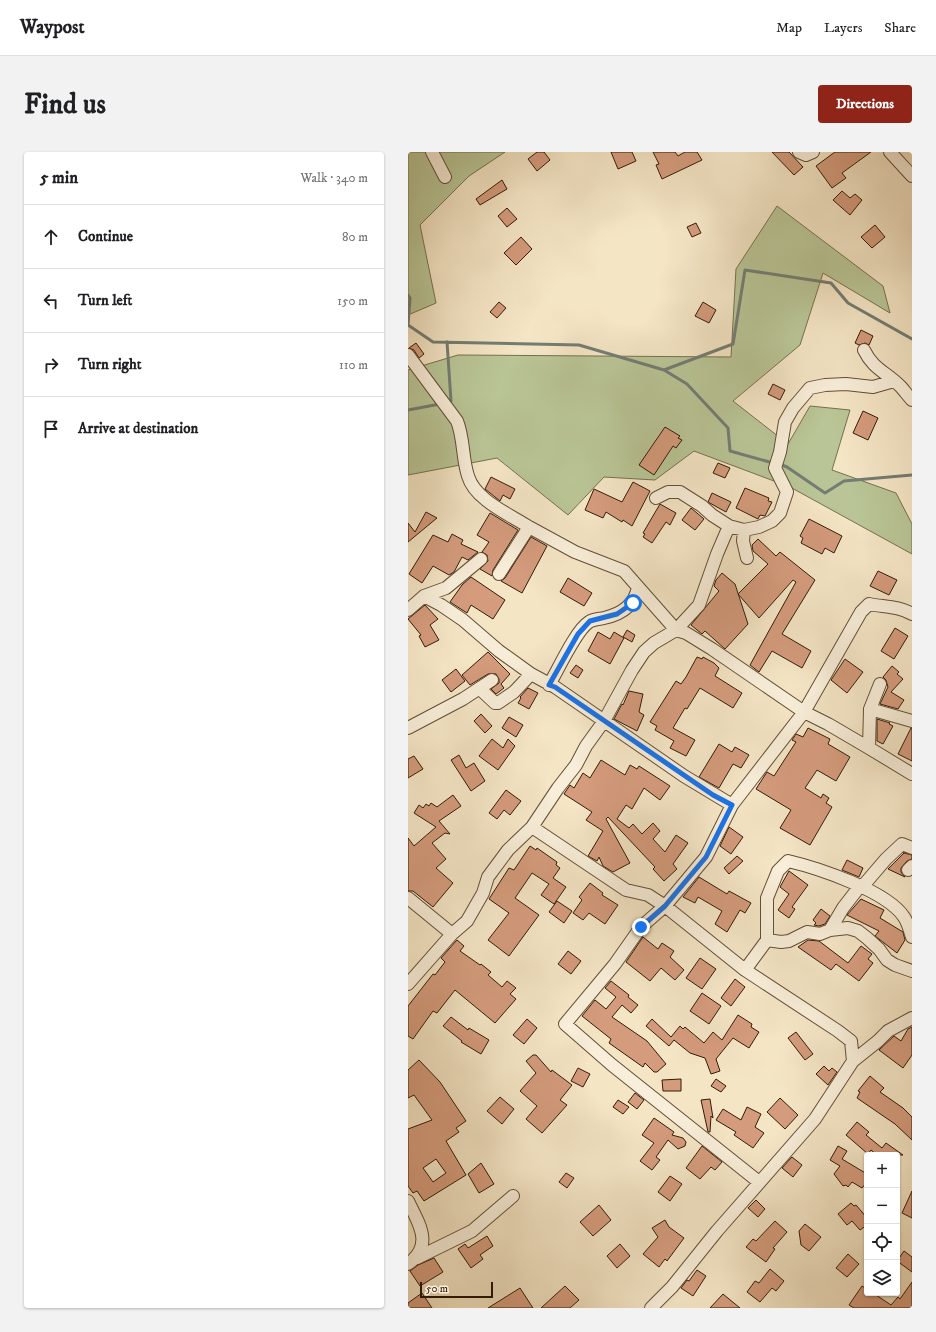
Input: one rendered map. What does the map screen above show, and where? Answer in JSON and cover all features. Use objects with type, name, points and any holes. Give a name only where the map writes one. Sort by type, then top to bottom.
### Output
[{"type":"street","points":[[432,152],[445,178]]},
{"type":"street","points":[[799,152],[806,155],[813,152]]},
{"type":"street","points":[[890,152],[912,176]]},
{"type":"street","points":[[864,350],[869,360],[878,370],[894,381],[912,400]]},
{"type":"street","points":[[408,355],[451,413],[461,430],[468,475],[471,483],[478,492],[494,505],[529,527],[575,552],[618,567],[630,576],[676,630],[686,633],[712,649],[804,712],[828,724],[912,774]]},
{"type":"street","points":[[656,498],[668,492],[680,492],[729,526],[744,530],[758,527],[772,521],[780,513],[787,492],[775,468],[780,452],[785,422],[793,408],[810,388],[825,385],[846,384],[873,387],[894,381]]},
{"type":"street","points":[[408,984],[452,934],[467,921],[483,893],[488,877],[497,863],[532,827],[558,788],[576,765],[586,746],[604,721],[632,670],[644,652],[654,643],[676,630],[699,605],[717,554],[729,526]]},
{"type":"street","points":[[499,574],[529,527]]},
{"type":"street","points":[[744,530],[743,541],[747,558]]},
{"type":"street","points":[[408,610],[424,596],[446,588],[481,559]]},
{"type":"street","points":[[549,685],[578,634],[586,625],[590,621],[617,614],[633,603],[638,587]]},
{"type":"street","points":[[424,596],[441,605],[462,620],[499,651],[531,674],[555,687],[713,795],[732,805]]},
{"type":"street","points":[[760,1182],[612,1065],[565,1024],[615,964],[641,927],[665,906],[706,857],[732,805],[804,712],[861,612],[869,604],[889,608],[902,608],[912,614]]},
{"type":"street","points":[[480,688],[495,703],[498,703],[514,692],[531,674]]},
{"type":"street","points":[[408,728],[492,680]]},
{"type":"street","points":[[869,748],[870,709],[880,684]]},
{"type":"street","points":[[870,709],[912,721]]},
{"type":"street","points":[[532,827],[626,890],[648,895],[665,906],[745,970],[851,1041],[853,1062]]},
{"type":"street","points":[[830,930],[843,908],[886,859],[902,844],[912,848]]},
{"type":"street","points":[[745,970],[767,940],[767,898],[778,871],[788,861],[819,869],[861,887],[899,911],[904,917],[912,937]]},
{"type":"street","points":[[408,898],[452,934]]},
{"type":"street","points":[[767,940],[781,942],[789,941],[807,932],[820,934],[830,930],[848,928],[858,931],[879,949],[886,960],[912,971]]},
{"type":"street","points":[[651,1308],[672,1287],[815,1119],[853,1062],[888,1031],[912,1018]]},
{"type":"street","points":[[412,1261],[472,1231],[513,1196]]},
{"type":"street","points":[[408,1201],[422,1230],[423,1240],[412,1261]]},
{"type":"green space","points":[[408,152],[505,152],[469,176],[420,225],[436,303],[408,315]]},
{"type":"green space","points":[[777,206],[883,286],[890,313],[823,273],[800,345],[733,401],[788,444],[810,406],[850,410],[832,470],[896,493],[912,524],[912,554],[790,487],[694,451],[655,480],[604,477],[568,515],[497,458],[408,475],[408,370],[458,355],[731,357],[736,269]]},
{"type":"building","points":[[537,152],[544,152],[550,160],[537,171],[528,159]]},
{"type":"building","points":[[611,152],[632,152],[636,161],[618,169]]},
{"type":"building","points":[[653,152],[675,152],[678,156],[685,152],[697,152],[702,160],[662,179],[656,165],[659,164]]},
{"type":"building","points":[[772,152],[789,152],[803,167],[794,175]]},
{"type":"building","points":[[835,152],[871,152],[842,173],[846,178],[832,188],[816,166]]},
{"type":"building","points":[[502,180],[507,189],[480,205],[476,199]]},
{"type":"building","points":[[842,191],[850,198],[855,194],[862,200],[850,215],[833,200]]},
{"type":"building","points":[[507,208],[517,219],[507,227],[498,216]]},
{"type":"building","points":[[696,223],[701,233],[692,237],[687,227]]},
{"type":"building","points":[[875,225],[885,237],[872,248],[861,237]]},
{"type":"building","points":[[521,237],[532,249],[516,265],[504,253]]},
{"type":"building","points":[[499,302],[506,308],[497,318],[490,312]]},
{"type":"building","points":[[703,302],[716,310],[709,323],[695,316]]},
{"type":"building","points":[[861,330],[873,336],[869,345],[865,343],[859,345],[855,343]]},
{"type":"building","points":[[416,343],[424,354],[419,358],[414,350],[409,348]]},
{"type":"building","points":[[773,384],[785,390],[780,400],[768,394]]},
{"type":"building","points":[[863,411],[878,418],[868,440],[853,433]]},
{"type":"building","points":[[665,427],[680,436],[678,438],[682,440],[676,448],[673,446],[654,475],[639,465]]},
{"type":"building","points":[[718,463],[730,468],[725,478],[713,473]]},
{"type":"building","points":[[491,477],[515,489],[510,499],[503,495],[500,501],[485,489]]},
{"type":"building","points":[[633,482],[650,491],[632,526],[623,520],[622,522],[606,512],[603,518],[585,510],[594,489],[622,502]]},
{"type":"building","points":[[745,488],[769,498],[768,501],[772,502],[765,516],[760,515],[758,519],[736,508]]},
{"type":"building","points":[[712,493],[731,502],[726,512],[708,502]]},
{"type":"building","points":[[660,504],[676,513],[670,525],[666,522],[652,543],[643,537],[645,534],[643,533]]},
{"type":"building","points":[[691,508],[704,519],[695,530],[682,520]]},
{"type":"building","points":[[426,512],[437,518],[408,542],[408,523],[415,532]]},
{"type":"building","points":[[490,513],[518,530],[493,570],[492,576],[480,569],[488,561],[487,555],[482,552],[489,542],[477,535]]},
{"type":"building","points":[[809,519],[842,536],[834,553],[825,548],[822,554],[801,543],[803,538],[800,536]]},
{"type":"building","points":[[452,534],[463,540],[461,544],[478,552],[468,560],[462,557],[454,572],[449,575],[433,566],[422,583],[409,574],[433,535],[448,542]]},
{"type":"building","points":[[531,537],[547,546],[522,593],[501,581],[505,578]]},
{"type":"building","points":[[758,539],[776,556],[780,552],[815,580],[782,634],[811,651],[802,668],[772,651],[759,672],[750,665],[796,582],[793,580],[759,618],[738,594],[768,564],[753,551],[752,545]]},
{"type":"building","points":[[878,571],[897,580],[889,595],[870,586]]},
{"type":"building","points":[[722,573],[735,584],[748,624],[725,649],[705,631],[702,634],[691,625],[719,591],[714,586],[716,580]]},
{"type":"building","points":[[471,577],[505,600],[493,619],[471,605],[467,613],[450,602],[462,585]]},
{"type":"building","points":[[568,578],[592,593],[584,606],[560,592]]},
{"type":"building","points":[[425,605],[438,619],[430,625],[439,640],[425,647],[419,636],[421,635],[408,619]]},
{"type":"building","points":[[895,628],[908,636],[894,659],[881,651]]},
{"type":"building","points":[[627,630],[635,635],[632,642],[623,637]]},
{"type":"building","points":[[598,632],[610,639],[614,632],[624,638],[610,664],[588,651]]},
{"type":"building","points":[[488,652],[510,674],[501,684],[504,688],[496,694],[491,689],[499,683],[499,679],[496,674],[488,674],[470,685],[462,675]]},
{"type":"building","points":[[697,657],[702,659],[703,657],[714,663],[719,668],[715,676],[742,693],[733,708],[700,688],[687,709],[685,708],[673,728],[695,740],[686,756],[670,748],[674,741],[655,730],[657,726],[650,722],[676,681],[681,684]]},
{"type":"building","points":[[845,659],[863,672],[847,693],[831,680]]},
{"type":"building","points":[[576,665],[583,670],[578,678],[570,673]]},
{"type":"building","points":[[892,666],[899,672],[897,674],[903,679],[891,692],[904,700],[898,709],[880,704],[888,687],[886,680],[883,677]]},
{"type":"building","points":[[456,669],[465,681],[451,692],[442,680]]},
{"type":"building","points":[[528,688],[538,693],[529,709],[518,703],[521,698],[520,697]]},
{"type":"building","points":[[629,691],[643,694],[639,712],[644,715],[637,731],[614,719],[622,704],[623,705]]},
{"type":"building","points":[[481,714],[492,726],[485,733],[474,721]]},
{"type":"building","points":[[509,717],[523,725],[516,737],[502,728]]},
{"type":"building","points":[[877,719],[890,723],[889,724],[893,726],[883,744],[877,741]]},
{"type":"building","points":[[808,728],[830,739],[828,744],[850,757],[836,781],[817,770],[805,788],[821,798],[823,794],[829,798],[826,803],[832,807],[810,845],[780,828],[791,810],[756,789],[767,772],[774,776],[796,742],[792,740],[796,734],[803,737]]},
{"type":"building","points":[[912,728],[912,761],[898,754]]},
{"type":"building","points":[[492,739],[503,748],[508,739],[515,746],[498,770],[479,756]]},
{"type":"building","points":[[719,744],[732,752],[735,747],[749,755],[741,768],[733,764],[719,788],[699,777]]},
{"type":"building","points":[[459,755],[466,768],[474,763],[485,781],[471,791],[451,760]]},
{"type":"building","points":[[414,756],[423,769],[408,778],[408,759]]},
{"type":"building","points":[[601,760],[625,775],[630,765],[637,769],[639,766],[670,786],[660,800],[644,788],[632,809],[626,805],[617,819],[629,828],[633,824],[642,834],[653,823],[660,831],[653,839],[665,852],[676,835],[688,843],[673,864],[677,869],[664,881],[653,869],[655,867],[608,817],[606,819],[630,863],[613,872],[603,866],[599,857],[597,861],[588,856],[603,831],[586,820],[592,812],[564,794],[570,785],[574,788],[583,773],[590,778]]},
{"type":"building","points":[[506,790],[521,801],[510,815],[504,810],[497,819],[489,813]]},
{"type":"building","points":[[453,795],[461,806],[439,821],[450,834],[445,833],[432,843],[446,859],[436,868],[453,883],[433,907],[413,891],[408,891],[408,838],[414,846],[436,827],[414,813],[419,805],[423,808],[426,804],[429,806],[431,803],[437,807]]},
{"type":"building","points":[[729,827],[743,837],[731,854],[720,846]]},
{"type":"building","points":[[530,846],[536,850],[537,848],[557,862],[556,865],[560,868],[553,878],[566,887],[554,904],[541,895],[549,884],[532,873],[515,898],[539,915],[509,956],[488,940],[509,913],[489,899],[509,868],[514,870]]},
{"type":"building","points":[[904,853],[912,855],[912,859],[907,861],[901,868],[901,872],[905,877],[888,869]]},
{"type":"building","points":[[737,856],[743,861],[729,874],[724,868]]},
{"type":"building","points":[[847,860],[863,868],[859,877],[842,870]]},
{"type":"building","points":[[789,871],[808,885],[792,907],[795,909],[789,918],[778,910],[789,894],[780,887]]},
{"type":"building","points":[[699,877],[727,894],[729,891],[751,903],[745,913],[740,910],[727,932],[715,924],[722,911],[698,897],[695,903],[683,897]]},
{"type":"building","points":[[590,883],[603,893],[602,895],[618,905],[605,924],[589,913],[583,920],[573,913],[582,900],[579,897]]},
{"type":"building","points":[[861,899],[884,910],[880,918],[903,932],[905,940],[897,953],[875,936],[879,931],[847,915]]},
{"type":"building","points":[[557,901],[572,911],[564,923],[549,912]]},
{"type":"building","points":[[821,909],[830,916],[825,924],[819,926],[814,925],[816,923],[813,920]]},
{"type":"building","points":[[643,937],[658,949],[662,943],[674,951],[670,957],[684,970],[675,980],[661,968],[650,981],[626,962]]},
{"type":"building","points":[[457,940],[464,946],[460,951],[491,972],[488,975],[502,987],[507,981],[516,988],[510,994],[516,999],[495,1023],[455,990],[437,1013],[433,1011],[413,1039],[408,1036],[408,1006],[433,974],[435,975],[445,962],[441,958]]},
{"type":"building","points":[[808,940],[819,941],[848,963],[861,946],[872,954],[868,959],[873,963],[859,981],[836,964],[831,970],[798,947]]},
{"type":"building","points":[[568,951],[581,961],[571,974],[558,964]]},
{"type":"building","points":[[700,958],[716,969],[702,989],[686,978]]},
{"type":"building","points":[[735,979],[745,987],[731,1006],[721,998]]},
{"type":"building","points":[[611,981],[629,995],[628,997],[638,1005],[631,1013],[622,1005],[612,1017],[647,1041],[666,1064],[657,1072],[654,1072],[645,1063],[643,1067],[609,1043],[611,1039],[582,1016],[595,1000],[606,1009],[616,997],[605,988]]},
{"type":"building","points":[[702,993],[721,1006],[709,1024],[690,1011]]},
{"type":"building","points":[[738,1015],[752,1024],[751,1027],[759,1032],[749,1048],[733,1038],[716,1059],[720,1071],[711,1074],[705,1058],[690,1053],[674,1040],[669,1046],[646,1026],[652,1019],[671,1037],[680,1026],[683,1029],[685,1027],[704,1043],[713,1032],[722,1040]]},
{"type":"building","points":[[451,1017],[468,1030],[469,1028],[489,1040],[481,1054],[461,1042],[462,1041],[443,1026]]},
{"type":"building","points":[[527,1019],[537,1028],[524,1044],[513,1035]]},
{"type":"building","points":[[912,1027],[912,1055],[903,1068],[879,1050],[894,1036],[901,1041],[908,1029]]},
{"type":"building","points":[[796,1032],[813,1054],[805,1060],[788,1038]]},
{"type":"building","points":[[533,1055],[536,1055],[551,1072],[552,1070],[572,1085],[560,1100],[567,1105],[542,1133],[526,1119],[537,1106],[520,1091],[536,1073],[526,1061]]},
{"type":"building","points":[[419,1060],[440,1082],[466,1121],[456,1128],[459,1132],[446,1141],[466,1175],[424,1201],[417,1191],[413,1193],[408,1186],[408,1129],[432,1120],[414,1095],[408,1098],[408,1070]],"holes":[[[436,1159],[446,1173],[433,1182],[423,1168]]]},
{"type":"building","points":[[824,1066],[829,1071],[832,1068],[837,1072],[828,1085],[816,1074]]},
{"type":"building","points":[[578,1068],[590,1074],[583,1087],[571,1081]]},
{"type":"building","points":[[870,1076],[884,1088],[880,1092],[903,1108],[912,1117],[912,1140],[895,1124],[857,1098],[860,1092],[858,1091]]},
{"type":"building","points":[[681,1079],[681,1091],[663,1091],[662,1080]]},
{"type":"building","points":[[716,1079],[726,1086],[721,1092],[711,1086]]},
{"type":"building","points":[[635,1093],[644,1100],[637,1109],[628,1102]]},
{"type":"building","points":[[500,1097],[514,1109],[502,1124],[487,1111]]},
{"type":"building","points":[[780,1098],[798,1115],[785,1129],[767,1112]]},
{"type":"building","points":[[710,1099],[713,1118],[711,1116],[710,1132],[708,1132],[701,1100]]},
{"type":"building","points":[[618,1100],[629,1107],[623,1114],[613,1107]]},
{"type":"building","points":[[747,1107],[761,1114],[755,1127],[764,1133],[753,1148],[734,1135],[736,1132],[716,1120],[723,1109],[741,1120]]},
{"type":"building","points":[[654,1118],[674,1132],[672,1135],[683,1138],[686,1142],[685,1146],[678,1149],[668,1140],[656,1157],[660,1160],[652,1170],[640,1161],[654,1143],[642,1135]]},
{"type":"building","points":[[857,1122],[869,1132],[866,1135],[882,1148],[886,1143],[899,1152],[873,1152],[871,1150],[870,1152],[866,1152],[846,1135]]},
{"type":"building","points":[[702,1146],[722,1162],[715,1170],[711,1167],[700,1179],[686,1168]]},
{"type":"building","points":[[838,1146],[847,1151],[842,1159],[864,1172],[864,1186],[862,1188],[852,1182],[848,1187],[846,1185],[843,1186],[834,1174],[840,1166],[830,1160]]},
{"type":"building","points":[[792,1157],[802,1165],[793,1177],[782,1168]]},
{"type":"building","points":[[481,1163],[494,1184],[479,1193],[468,1174]]},
{"type":"building","points":[[566,1173],[574,1178],[567,1188],[559,1182]]},
{"type":"building","points":[[670,1176],[682,1184],[670,1201],[658,1192]]},
{"type":"building","points":[[912,1191],[912,1218],[902,1213]]},
{"type":"building","points":[[756,1200],[765,1209],[758,1217],[748,1208]]},
{"type":"building","points":[[851,1203],[854,1206],[856,1205],[864,1214],[864,1227],[860,1230],[852,1221],[847,1225],[838,1214]]},
{"type":"building","points":[[599,1205],[611,1220],[593,1236],[580,1222]]},
{"type":"building","points":[[665,1220],[669,1227],[684,1238],[667,1261],[665,1259],[659,1267],[643,1254],[658,1237],[652,1228]]},
{"type":"building","points":[[775,1221],[787,1232],[773,1248],[775,1249],[766,1262],[746,1247],[753,1239],[756,1241]]},
{"type":"building","points":[[805,1224],[821,1237],[809,1251],[801,1245],[799,1231]]},
{"type":"building","points":[[487,1236],[493,1246],[480,1255],[483,1259],[471,1268],[458,1249],[465,1244],[468,1248]]},
{"type":"building","points":[[620,1244],[630,1256],[617,1268],[607,1256]]},
{"type":"building","points":[[904,1251],[912,1257],[912,1272],[900,1263],[900,1257]]},
{"type":"building","points":[[848,1254],[859,1264],[847,1277],[836,1268]]},
{"type":"building","points":[[434,1258],[443,1272],[420,1286],[410,1271],[418,1265]]},
{"type":"building","points":[[770,1269],[784,1281],[776,1291],[772,1288],[760,1302],[747,1292],[755,1281],[759,1283]]},
{"type":"building","points":[[697,1270],[706,1276],[693,1296],[681,1288],[687,1280],[689,1281]]},
{"type":"building","points":[[912,1282],[912,1308],[854,1308],[849,1305],[862,1286],[864,1287],[864,1296],[878,1296],[891,1305],[898,1297],[900,1299]]},
{"type":"building","points":[[565,1286],[579,1300],[570,1308],[541,1308]]},
{"type":"building","points":[[520,1288],[533,1308],[488,1308]]},
{"type":"building","points":[[422,1293],[432,1308],[408,1308],[408,1303]]},
{"type":"building","points":[[723,1294],[740,1308],[710,1308]]},
{"type":"waterway","points":[[408,295],[410,298],[408,325],[433,342],[579,345],[664,370],[733,344],[745,270],[831,283],[848,303],[912,339]]},
{"type":"waterway","points":[[447,342],[451,401],[447,402]]},
{"type":"waterway","points":[[664,370],[687,384],[728,428],[730,451],[773,463]]},
{"type":"waterway","points":[[408,410],[440,404]]},
{"type":"waterway","points":[[779,464],[787,467],[825,493],[844,481],[912,475]]},
{"type":"route","points":[[633,603],[617,614],[590,621],[578,634],[549,685],[555,687],[713,795],[732,805],[706,857],[665,906],[641,927]]}]
